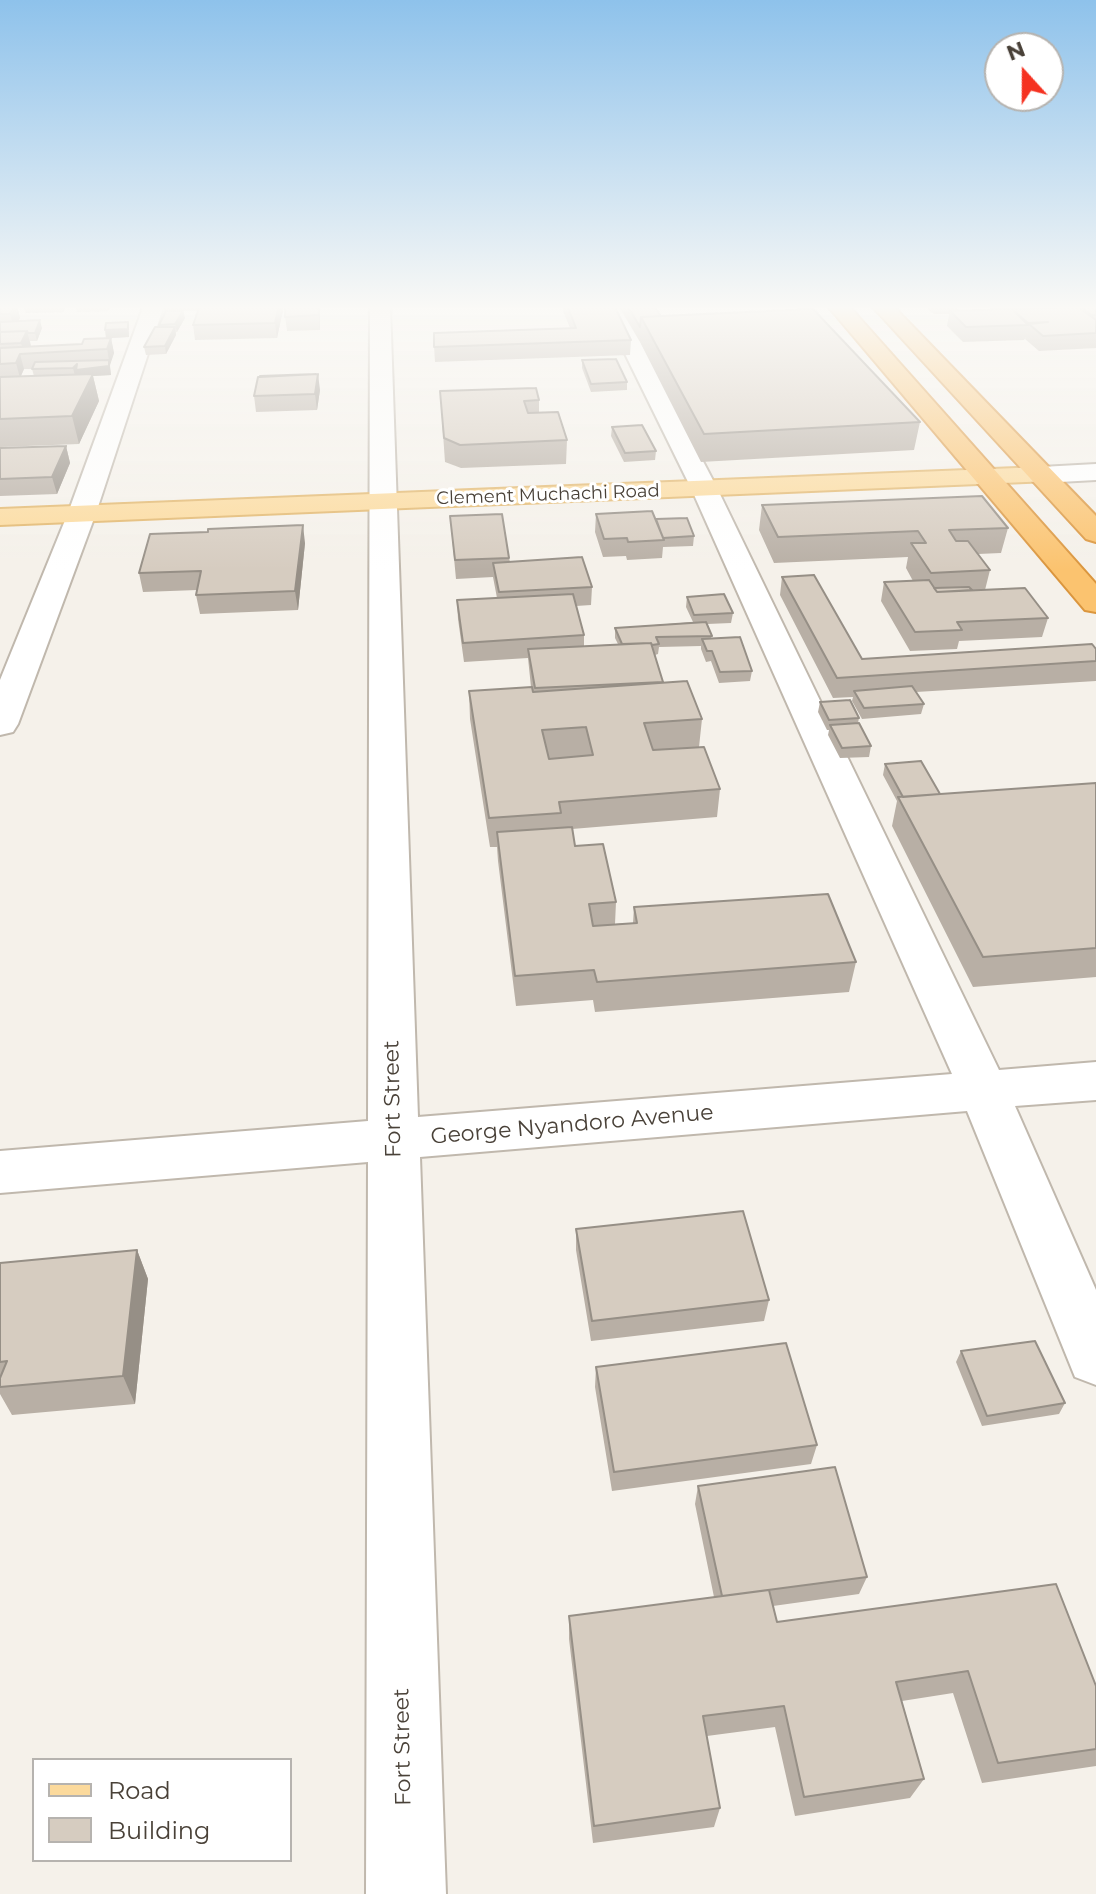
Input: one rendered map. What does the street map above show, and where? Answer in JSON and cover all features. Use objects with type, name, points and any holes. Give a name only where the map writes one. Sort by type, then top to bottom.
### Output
[{"type":"highway","points":[[914,393],[1096,603]]},
{"type":"highway","points":[[964,393],[1096,533]]},
{"type":"main road","name":"Clement Muchachi Road","points":[[0,517],[1041,475]]},
{"type":"street","points":[[0,724],[82,513],[123,393]]},
{"type":"street","name":"Fort Street","points":[[381,393],[406,1894]]},
{"type":"street","points":[[656,393],[704,488],[983,1090],[1096,1358]]},
{"type":"street","name":"Clement Muchachi Road","points":[[1041,475],[1096,472]]},
{"type":"street","name":"George Nyandoro Avenue","points":[[0,1172],[1096,1081]]},
{"type":"building","points":[[0,393],[83,393],[72,416],[0,419]]},
{"type":"building","points":[[255,393],[315,393],[315,394],[254,396]]},
{"type":"building","points":[[440,393],[537,393],[539,400],[524,401],[528,413],[558,412],[567,440],[460,445],[444,438]]},
{"type":"building","points":[[682,393],[893,393],[920,422],[704,434]]},
{"type":"building","points":[[642,425],[656,451],[625,453],[612,427]]},
{"type":"building","points":[[66,446],[52,477],[0,479],[0,448]]},
{"type":"building","points":[[982,496],[1008,528],[949,530],[956,541],[968,541],[990,570],[931,573],[911,543],[926,543],[918,531],[778,537],[762,505]]},
{"type":"building","points":[[652,511],[664,540],[628,542],[627,538],[604,539],[596,514]]},
{"type":"building","points":[[502,514],[509,558],[455,560],[450,516]]},
{"type":"building","points":[[687,518],[694,536],[663,538],[656,519]]},
{"type":"building","points":[[303,525],[295,591],[196,595],[201,571],[139,573],[150,534]]},
{"type":"building","points":[[582,557],[592,587],[499,592],[493,563]]},
{"type":"building","points":[[814,575],[862,659],[1092,644],[1096,649],[1096,661],[837,678],[782,577]]},
{"type":"building","points":[[929,580],[937,592],[1025,588],[1048,618],[957,622],[962,630],[915,632],[884,582]]},
{"type":"building","points":[[969,587],[972,590],[937,592],[934,588]]},
{"type":"building","points":[[573,594],[584,635],[463,643],[457,600]]},
{"type":"building","points":[[724,594],[733,613],[694,615],[687,597]]},
{"type":"building","points":[[706,622],[712,636],[656,637],[659,644],[652,645],[622,644],[615,628]]},
{"type":"building","points":[[740,637],[752,671],[720,672],[712,651],[707,651],[702,639]]},
{"type":"building","points":[[651,643],[663,682],[535,688],[528,649]]},
{"type":"building","points":[[687,681],[702,719],[644,723],[653,750],[704,747],[720,789],[559,802],[561,813],[489,818],[469,691],[532,687],[533,692]],"holes":[[[586,727],[593,755],[549,759],[542,730]]]},
{"type":"building","points":[[912,686],[924,704],[864,708],[854,691]]},
{"type":"building","points":[[850,700],[859,718],[829,720],[820,702]]},
{"type":"building","points":[[859,723],[871,746],[842,748],[830,725]]},
{"type":"building","points":[[921,761],[940,794],[903,797],[885,764]]},
{"type":"building","points":[[1096,783],[1096,948],[983,957],[898,797]]},
{"type":"building","points":[[572,827],[575,846],[603,844],[616,902],[589,904],[593,926],[637,923],[634,907],[828,894],[856,962],[597,982],[594,970],[515,976],[497,832]]},
{"type":"building","points":[[743,1211],[769,1300],[592,1321],[576,1229]]},
{"type":"building","points":[[137,1250],[123,1376],[0,1387],[7,1361],[0,1362],[0,1263]]},
{"type":"building","points":[[1035,1341],[1065,1403],[987,1416],[961,1351]]},
{"type":"building","points":[[786,1343],[817,1445],[614,1472],[596,1367]]},
{"type":"building","points":[[835,1467],[867,1577],[722,1596],[698,1486]]},
{"type":"building","points":[[1056,1584],[1096,1686],[1096,1749],[998,1763],[968,1671],[896,1682],[924,1779],[804,1797],[784,1706],[703,1716],[720,1808],[594,1826],[569,1616],[769,1590],[777,1622]]}]
